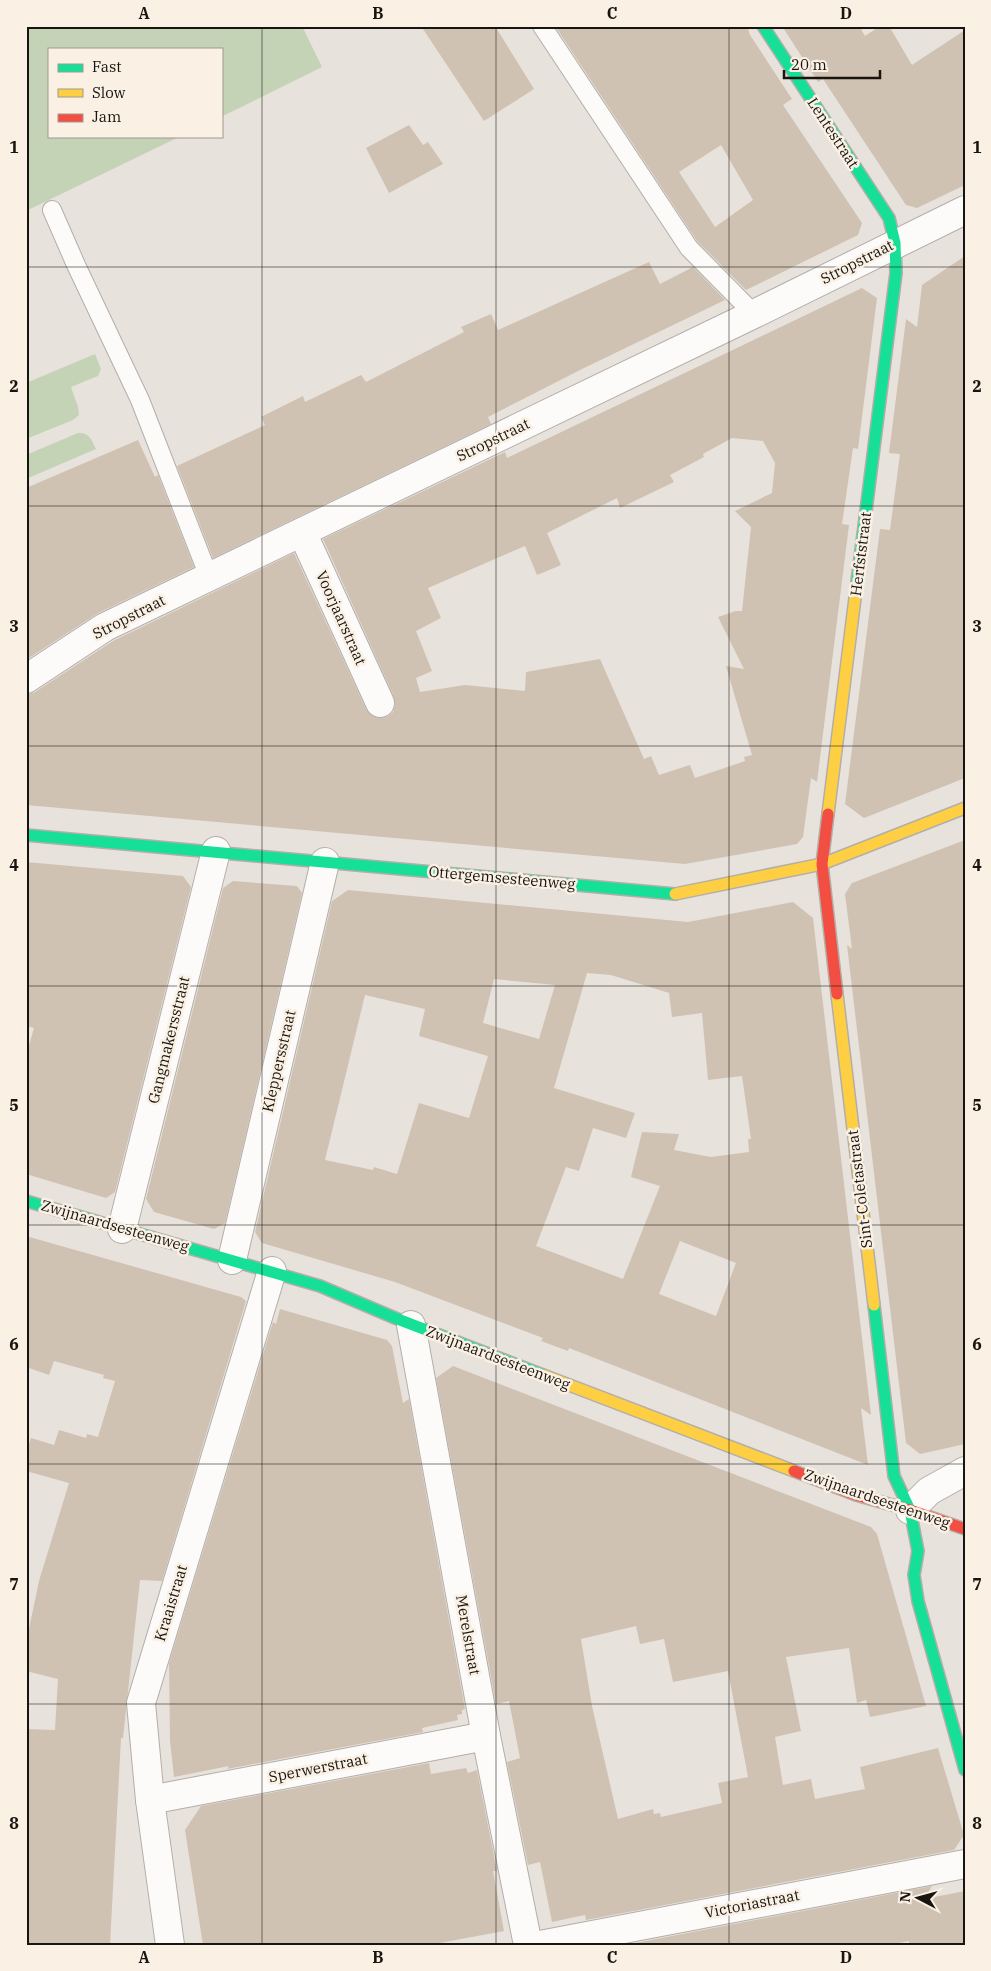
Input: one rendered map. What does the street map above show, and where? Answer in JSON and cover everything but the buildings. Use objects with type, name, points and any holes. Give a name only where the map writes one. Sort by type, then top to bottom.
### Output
[{"type":"street","name":"Lentestraat","points":[[763,26],[890,218],[895,243]]},
{"type":"street","name":"Stropstraat","points":[[26,678],[105,628],[965,210]]},
{"type":"street","name":"Herfststraat","points":[[822,864],[896,273],[895,243]]},
{"type":"street","name":"Voorjaarstraat","points":[[302,532],[380,703]]},
{"type":"street","name":"Ottergemsesteenweg","points":[[26,835],[673,894],[822,864],[965,808]]},
{"type":"street","name":"Gangmakersstraat","points":[[122,1229],[216,851]]},
{"type":"street","name":"Kleppersstraat","points":[[232,1260],[325,862]]},
{"type":"street","name":"Sint-Coletastraat","points":[[822,864],[894,1476],[910,1510],[918,1551],[914,1575],[918,1601],[965,1770]]},
{"type":"street","name":"Zwijnaardsesteenweg","points":[[26,1201],[272,1270],[320,1286],[412,1325],[856,1495],[910,1510],[965,1529]]},
{"type":"street","name":"Kraaistraat","points":[[170,1945],[150,1800],[141,1704],[272,1270]]},
{"type":"street","name":"Merelstraat","points":[[412,1325],[486,1736],[528,1945]]},
{"type":"street","points":[[910,1510],[929,1491],[965,1471]]},
{"type":"street","name":"Sperwerstraat","points":[[150,1800],[486,1736]]},
{"type":"street","name":"Victoriastraat","points":[[540,1945],[965,1864]]},
{"type":"lane","points":[[542,26],[689,248],[754,314]]},
{"type":"lane","points":[[52,210],[140,400],[210,577]]},
{"type":"green space","points":[[26,26],[302,26],[322,67],[222,117],[222,48],[48,48],[48,138],[177,138],[26,211]]},
{"type":"green space","points":[[95,354],[101,369],[98,376],[71,387],[79,415],[73,420],[26,439],[26,383]]},
{"type":"green space","points":[[78,433],[88,435],[96,449],[26,479],[26,455]]},
{"type":"traffic: fast","points":[[763,26],[889,218],[895,243],[896,273],[855,598]]},
{"type":"traffic: fast","points":[[26,835],[675,894]]},
{"type":"traffic: fast","points":[[26,1201],[320,1286],[395,1318],[543,1375]]},
{"type":"traffic: fast","points":[[874,1305],[894,1476],[910,1510],[918,1551],[914,1575],[918,1601],[965,1770]]},
{"type":"traffic: slow","points":[[828,814],[855,598]]},
{"type":"traffic: slow","points":[[675,894],[822,864],[965,808]]},
{"type":"traffic: slow","points":[[837,994],[874,1305]]},
{"type":"traffic: slow","points":[[543,1375],[794,1471]]},
{"type":"traffic: jam","points":[[828,814],[822,864],[837,994]]},
{"type":"traffic: jam","points":[[794,1471],[856,1495],[910,1510],[965,1529]]}]
